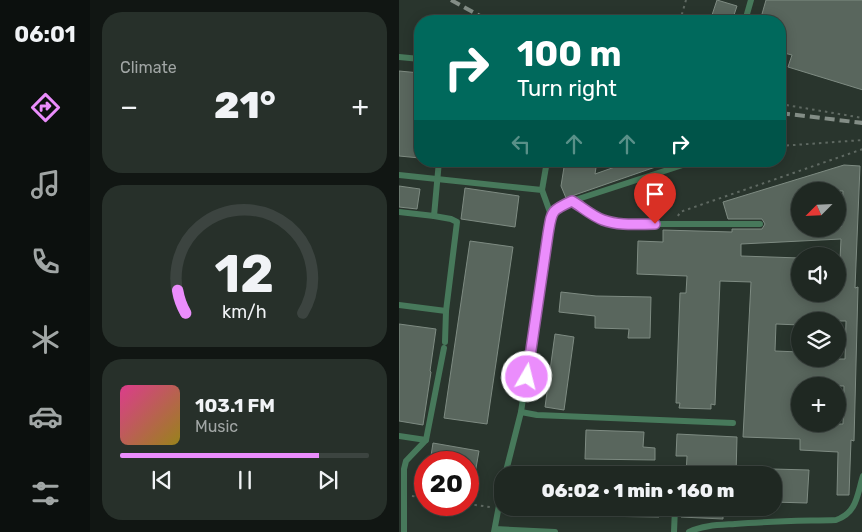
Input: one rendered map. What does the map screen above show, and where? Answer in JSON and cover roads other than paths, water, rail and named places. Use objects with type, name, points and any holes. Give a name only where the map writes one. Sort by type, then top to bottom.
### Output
[{"type":"lane","points":[[747,15],[751,0]]},
{"type":"lane","points":[[399,57],[414,58]]},
{"type":"lane","points":[[434,216],[438,167]]},
{"type":"lane","points":[[546,167],[542,190],[551,215]]},
{"type":"lane","points":[[507,466],[521,412],[551,215],[555,209],[572,201],[677,167]]},
{"type":"lane","points":[[399,175],[542,190]]},
{"type":"lane","points":[[572,201],[602,220],[620,224],[760,224]]},
{"type":"lane","points":[[399,212],[434,216],[457,222],[446,311],[445,345],[426,440],[401,469],[404,495],[404,532]]},
{"type":"lane","points":[[399,305],[446,311]]},
{"type":"lane","points":[[521,412],[537,415],[733,423]]},
{"type":"lane","points":[[399,436],[426,440]]},
{"type":"lane","points":[[689,532],[709,527],[744,523],[836,520],[849,512],[856,503],[862,476]]},
{"type":"lane","points":[[497,516],[494,530],[555,532]]},
{"type":"lane","points":[[674,532],[675,516]]},
{"type":"railway","points":[[451,0],[478,15]]},
{"type":"railway","points":[[786,114],[863,123]]}]
